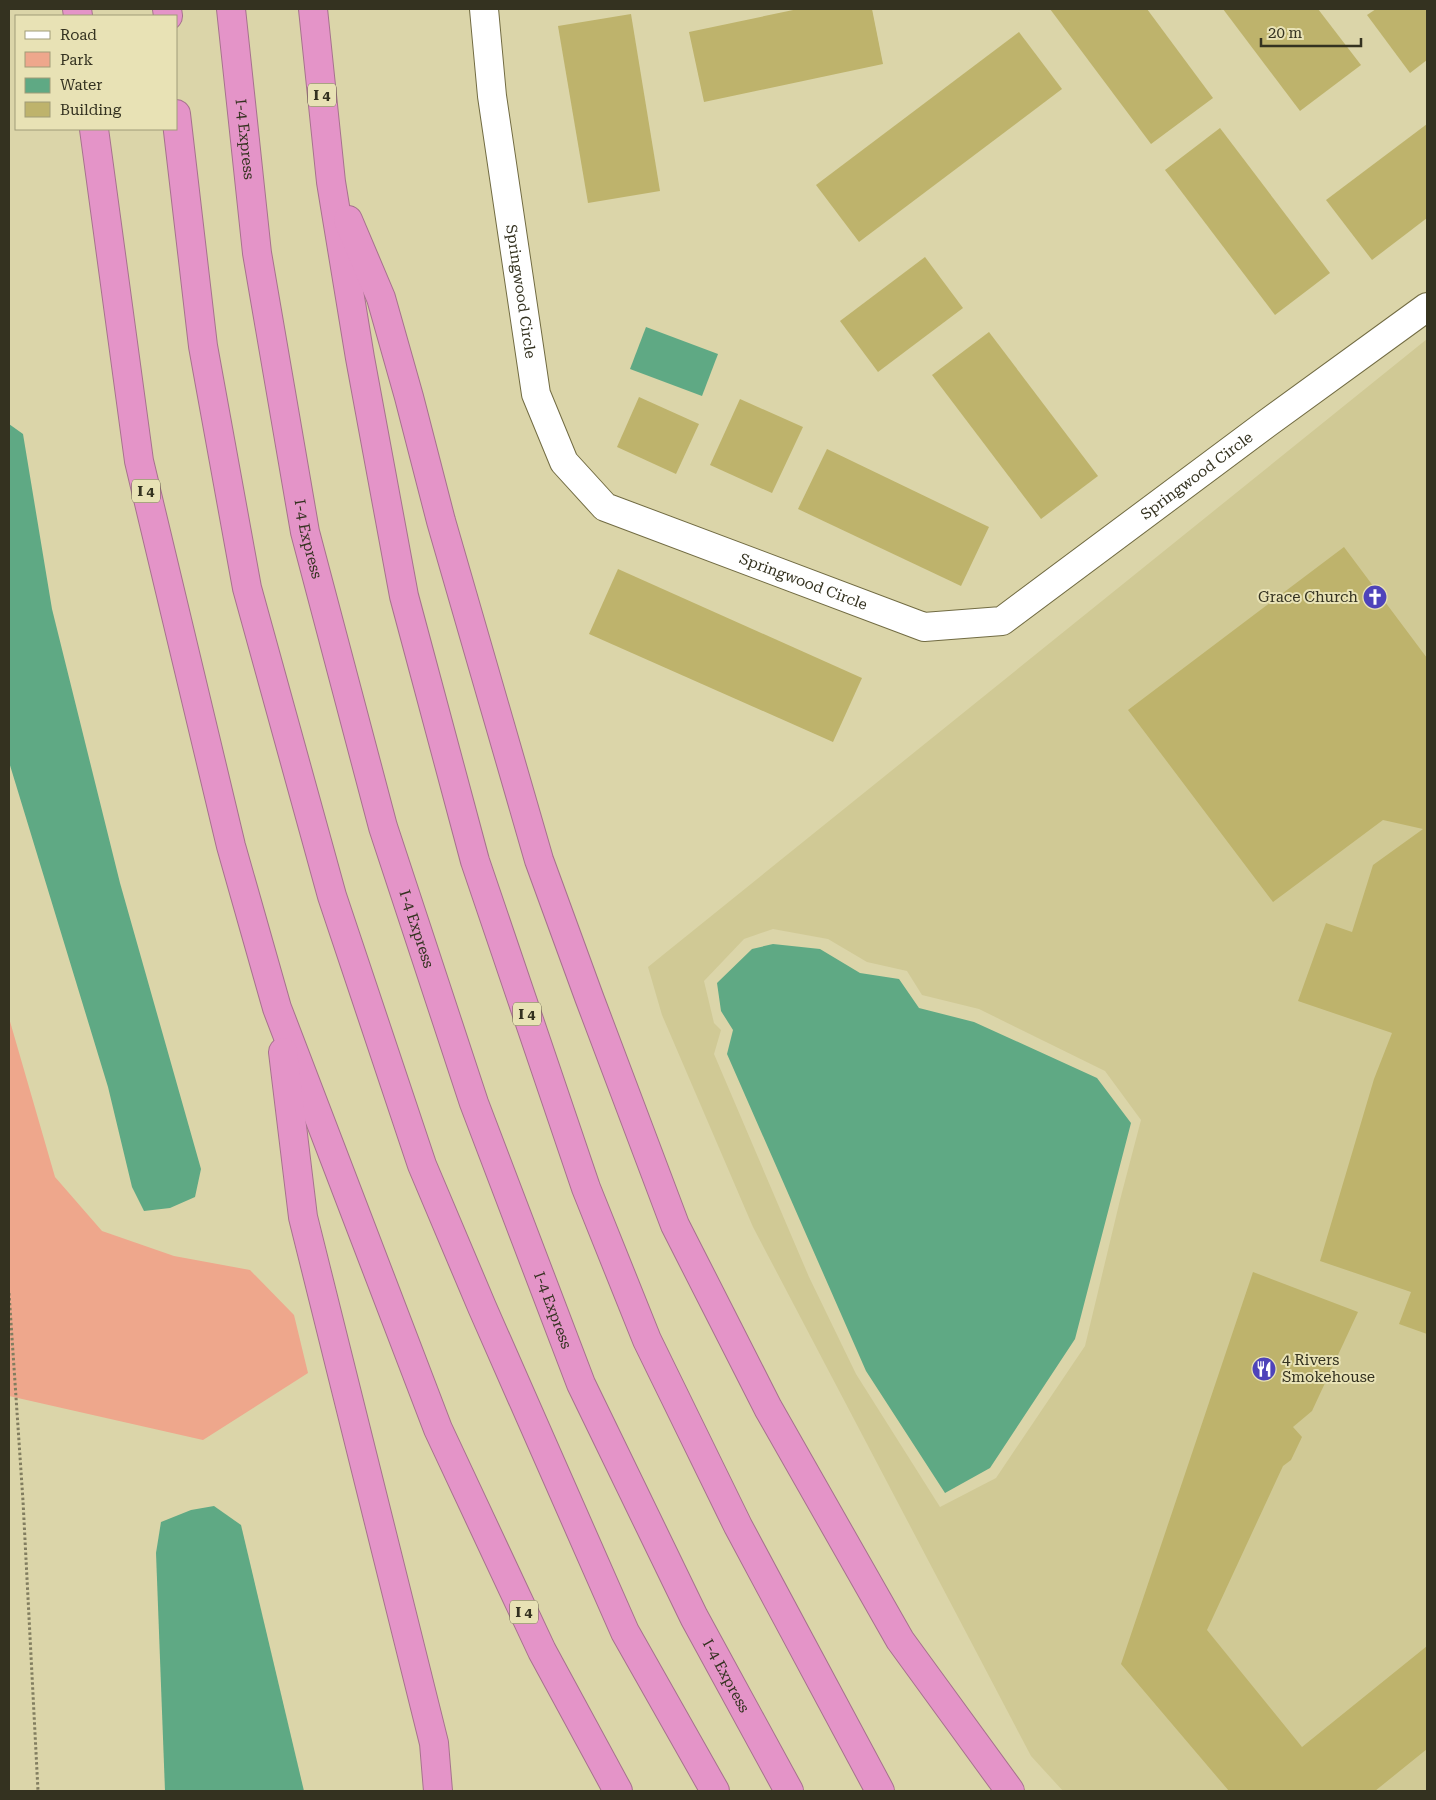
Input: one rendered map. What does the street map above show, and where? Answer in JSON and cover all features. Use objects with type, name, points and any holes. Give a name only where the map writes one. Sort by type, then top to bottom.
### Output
[{"type":"highway","name":"I-4 Express","points":[[231,9],[257,253],[305,532],[383,827],[474,1103],[581,1384],[694,1617],[789,1791]]},
{"type":"highway","name":"I 4","points":[[314,9],[331,182],[360,358],[404,596],[475,861],[579,1169],[647,1340],[738,1526],[880,1791]]},
{"type":"highway","name":"I 4","points":[[94,130],[139,461],[231,846],[277,1008],[438,1429],[542,1651],[618,1791]]},
{"type":"highway","points":[[178,130],[203,346],[247,588],[332,896],[422,1165],[482,1306],[625,1632],[715,1791]]},
{"type":"highway","points":[[331,182],[381,298],[441,521],[540,860],[589,997],[675,1225],[768,1408],[900,1640],[1010,1791]]},
{"type":"highway","points":[[277,1008],[303,1218],[434,1743],[438,1791]]},
{"type":"street","name":"Springwood Circle","points":[[484,9],[492,96],[536,394],[564,462],[605,507],[924,627],[1002,621],[1427,307]]},
{"type":"path","points":[[9,1293],[23,1501],[38,1791]]},
{"type":"shaded area","points":[[1427,339],[1427,1791],[1063,1791],[1031,1756],[753,1227],[662,1015],[648,967]],"holes":[[[773,929],[828,939],[867,962],[907,971],[922,995],[979,1009],[1105,1071],[1141,1120],[1085,1346],[996,1478],[940,1507],[856,1374],[809,1277],[714,1054],[721,1030],[714,1023],[704,981],[744,939]]]},
{"type":"green space","points":[[9,1018],[55,1177],[102,1231],[174,1256],[250,1270],[294,1315],[308,1373],[203,1440],[9,1396]]},
{"type":"water","points":[[646,327],[718,354],[702,396],[630,369]]},
{"type":"water","points":[[9,424],[23,434],[52,609],[120,883],[201,1169],[195,1197],[170,1208],[144,1211],[132,1187],[108,1087],[9,762]]},
{"type":"water","points":[[773,944],[820,949],[860,973],[899,979],[919,1008],[974,1022],[1097,1078],[1131,1123],[1075,1339],[990,1468],[945,1493],[866,1371],[727,1054],[733,1030],[721,1011],[717,983],[752,949]]},
{"type":"water","points":[[214,1506],[241,1525],[304,1791],[165,1791],[156,1553],[161,1522],[191,1510]]},
{"type":"building","points":[[798,9],[872,9],[883,64],[704,102],[689,32]]},
{"type":"building","points":[[1050,9],[1147,9],[1213,98],[1151,144]]},
{"type":"building","points":[[1223,9],[1318,9],[1361,65],[1300,111]]},
{"type":"building","points":[[1376,9],[1427,9],[1427,60],[1410,73],[1367,15]]},
{"type":"building","points":[[631,14],[660,191],[588,203],[558,26]]},
{"type":"building","points":[[1019,32],[1062,89],[859,242],[816,185]]},
{"type":"building","points":[[1427,124],[1427,218],[1372,260],[1326,200]]},
{"type":"building","points":[[1220,128],[1330,273],[1275,315],[1165,170]]},
{"type":"building","points":[[925,257],[963,308],[878,372],[840,321]]},
{"type":"building","points":[[989,332],[1098,476],[1041,519],[932,375]]},
{"type":"building","points":[[639,397],[699,424],[676,474],[617,447]]},
{"type":"building","points":[[740,399],[803,427],[772,493],[710,465]]},
{"type":"building","points":[[827,449],[989,527],[961,586],[798,509]]},
{"type":"building","points":[[1344,547],[1427,658],[1427,1334],[1399,1324],[1411,1292],[1320,1261],[1374,1079],[1392,1033],[1298,1001],[1326,923],[1352,932],[1373,865],[1423,829],[1383,820],[1273,902],[1128,710]]},
{"type":"building","points":[[618,569],[862,678],[833,742],[589,634]]},
{"type":"building","points":[[1253,1272],[1358,1312],[1312,1411],[1293,1427],[1302,1437],[1291,1460],[1283,1466],[1207,1630],[1302,1747],[1427,1646],[1427,1749],[1375,1791],[1229,1791],[1121,1664]]},
{"type":"place","name":"Grace Church","points":[[1375,597]]},
{"type":"place","name":"4 Rivers Smokehouse","points":[[1264,1369]]}]
